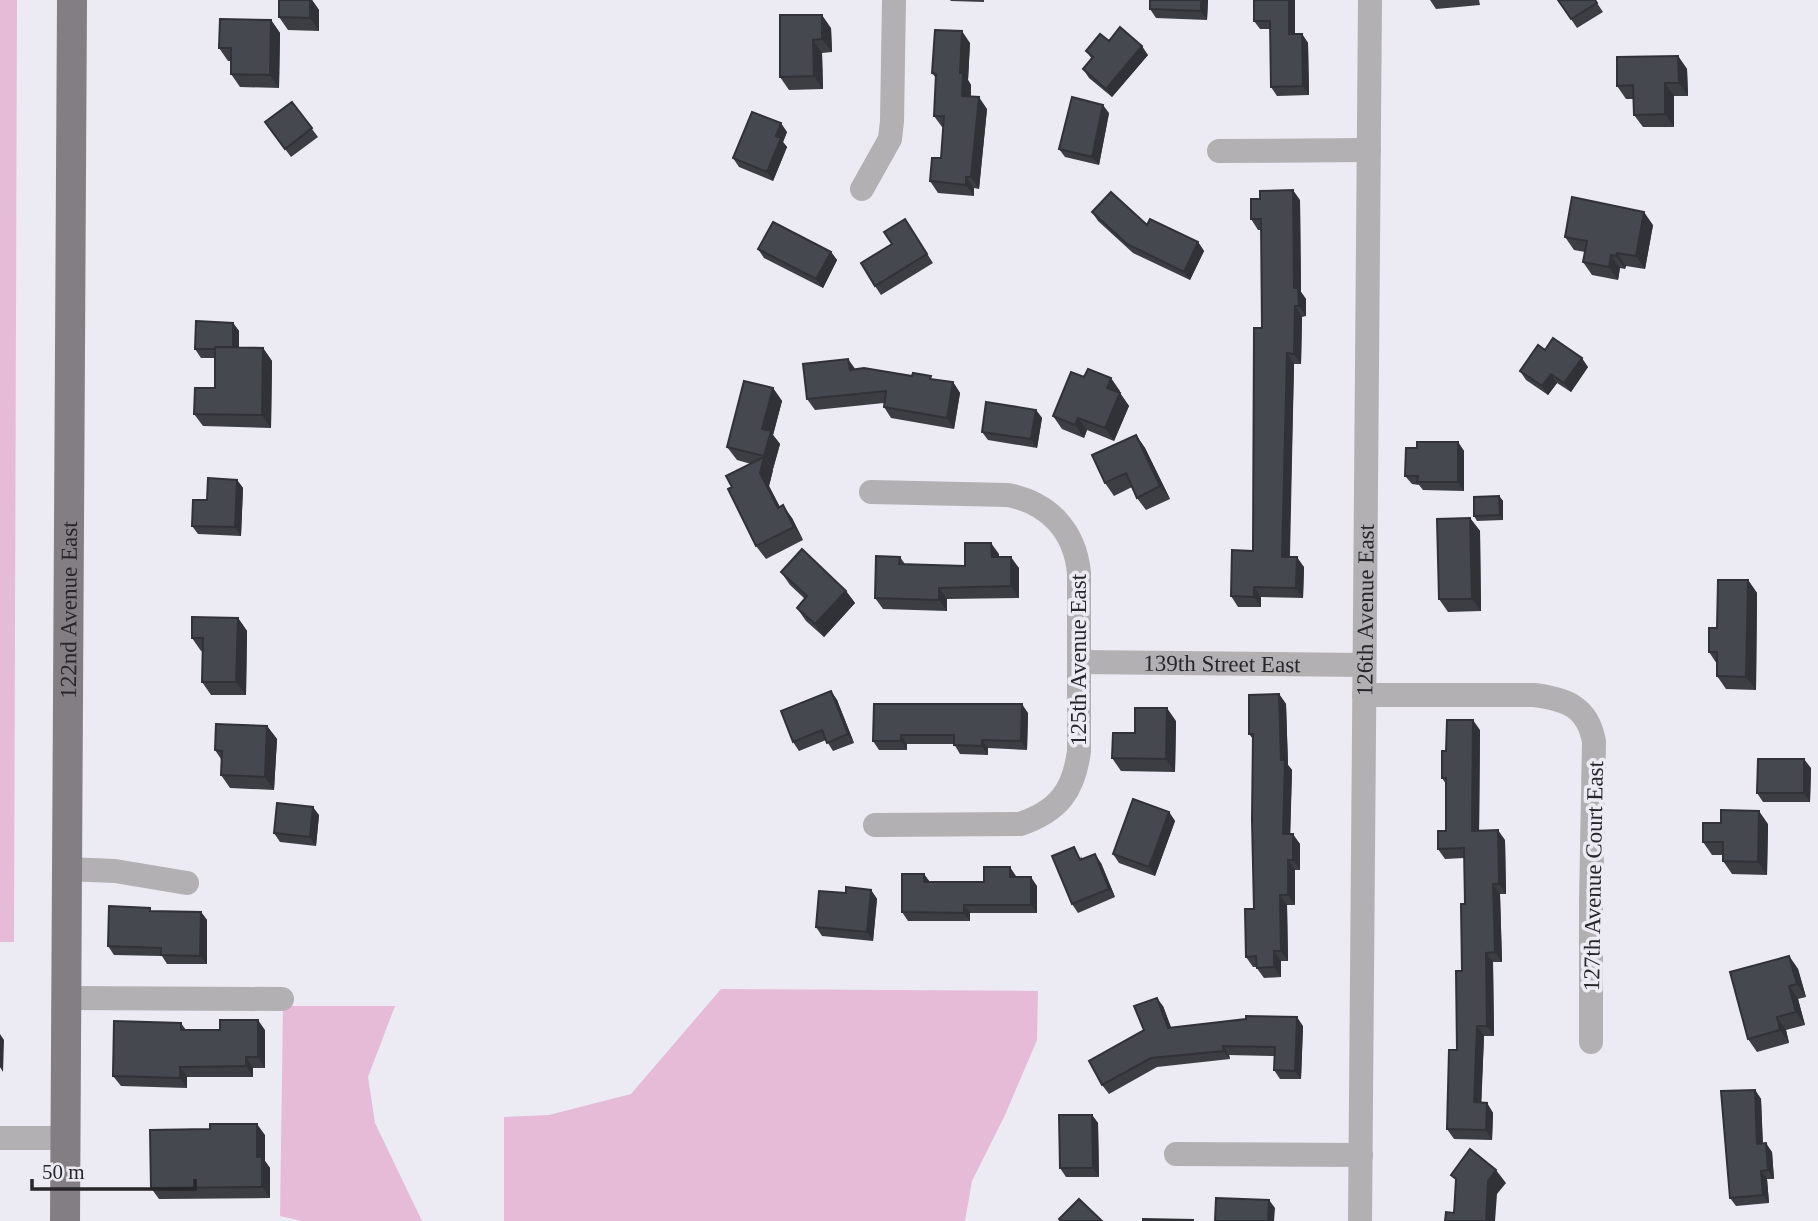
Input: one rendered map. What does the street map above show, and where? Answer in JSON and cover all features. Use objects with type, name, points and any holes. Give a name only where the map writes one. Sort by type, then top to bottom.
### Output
[{"type":"main road","name":"122nd Avenue East","points":[[65,1221],[72,0]]},
{"type":"street","points":[[862,189],[890,139],[894,0]]},
{"type":"street","name":"126th Avenue East","points":[[1360,1221],[1370,0]]},
{"type":"street","points":[[1219,151],[1369,150]]},
{"type":"street","name":"125th Avenue East","points":[[871,492],[1008,495],[1029,501],[1056,518],[1074,546],[1079,573],[1079,751],[1076,773],[1063,798],[1054,807],[1031,820],[1001,825],[875,825]]},
{"type":"street","name":"139th Street East","points":[[1080,662],[1364,665]]},
{"type":"street","name":"127th Avenue Court East","points":[[1364,695],[1534,695],[1560,698],[1581,713],[1593,732],[1594,742],[1591,1042]]},
{"type":"street","points":[[67,869],[115,871],[187,883]]},
{"type":"street","points":[[66,998],[282,999]]},
{"type":"street","points":[[0,1138],[65,1138]]},
{"type":"street","points":[[1176,1154],[1361,1155]]},
{"type":"shaded area","points":[[0,0],[17,0],[14,942],[0,942]]},
{"type":"shaded area","points":[[721,989],[1038,991],[1037,1040],[1005,1115],[972,1181],[965,1221],[504,1221],[504,1117],[549,1115],[631,1094]]},
{"type":"shaded area","points":[[283,1006],[395,1006],[368,1077],[375,1123],[422,1221],[302,1221],[280,1216]]},
{"type":"building","points":[[279,0],[310,0],[310,18],[279,17]]},
{"type":"building","points":[[1150,0],[1201,0],[1201,11],[1150,9]]},
{"type":"building","points":[[1254,0],[1289,0],[1289,34],[1302,34],[1303,86],[1271,87],[1270,21],[1254,21]]},
{"type":"building","points":[[1558,0],[1595,0],[1597,3],[1571,19]]},
{"type":"building","points":[[780,15],[822,15],[822,39],[813,40],[814,76],[780,77]]},
{"type":"building","points":[[220,19],[271,20],[270,75],[231,74],[231,48],[219,48]]},
{"type":"building","points":[[1120,27],[1142,46],[1106,89],[1083,69],[1093,57],[1086,51],[1100,34],[1109,41]]},
{"type":"building","points":[[935,30],[962,31],[962,96],[979,97],[971,177],[966,177],[966,185],[930,181],[932,158],[941,158],[944,116],[934,116],[936,74],[932,73]]},
{"type":"building","points":[[1678,56],[1679,83],[1665,83],[1665,114],[1634,115],[1633,85],[1617,86],[1617,57]]},
{"type":"building","points":[[1072,97],[1103,105],[1092,157],[1059,149]]},
{"type":"building","points":[[292,102],[312,128],[285,149],[265,122]]},
{"type":"building","points":[[752,112],[781,123],[776,136],[781,138],[767,172],[733,158]]},
{"type":"building","points":[[1293,190],[1294,288],[1298,288],[1299,306],[1295,306],[1294,354],[1287,353],[1282,557],[1297,557],[1296,588],[1254,587],[1254,597],[1231,596],[1232,550],[1253,551],[1254,328],[1262,328],[1261,219],[1251,219],[1251,199],[1260,199],[1260,191]]},
{"type":"building","points":[[1111,192],[1147,225],[1150,219],[1198,242],[1184,272],[1127,244],[1092,212]]},
{"type":"building","points":[[1572,197],[1644,212],[1636,256],[1617,253],[1616,256],[1611,255],[1609,267],[1583,262],[1587,241],[1565,237]]},
{"type":"building","points":[[905,219],[927,254],[875,286],[861,263],[892,244],[884,232]]},
{"type":"building","points":[[773,222],[831,252],[816,279],[758,249]]},
{"type":"building","points":[[196,321],[233,323],[233,347],[195,349]]},
{"type":"building","points":[[1553,338],[1582,358],[1564,383],[1551,374],[1542,386],[1520,371],[1538,345],[1545,350]]},
{"type":"building","points":[[215,347],[263,348],[262,415],[194,414],[195,388],[215,388]]},
{"type":"building","points":[[848,359],[850,370],[864,368],[912,376],[913,373],[931,376],[930,379],[953,382],[947,418],[884,407],[886,391],[807,399],[803,364]]},
{"type":"building","points":[[1088,369],[1111,378],[1107,388],[1120,393],[1105,428],[1078,418],[1075,425],[1053,416],[1071,372],[1084,377]]},
{"type":"building","points":[[744,381],[773,388],[762,429],[771,431],[764,456],[727,447]]},
{"type":"building","points":[[986,402],[1036,410],[1031,439],[982,432]]},
{"type":"building","points":[[1136,435],[1160,486],[1137,498],[1126,473],[1105,483],[1092,455]]},
{"type":"building","points":[[1417,442],[1458,442],[1458,482],[1417,482],[1418,476],[1405,476],[1406,448],[1417,448]]},
{"type":"building","points":[[764,457],[760,473],[778,508],[783,505],[794,527],[756,546],[728,489],[732,487],[726,476]]},
{"type":"building","points":[[208,478],[237,480],[235,527],[192,526],[193,500],[207,500]]},
{"type":"building","points":[[1499,496],[1500,515],[1474,516],[1474,497]]},
{"type":"building","points":[[1470,518],[1472,599],[1439,599],[1437,519]]},
{"type":"building","points":[[965,543],[991,543],[992,557],[1011,557],[1011,586],[939,588],[939,600],[875,598],[876,556],[900,557],[899,564],[965,566]]},
{"type":"building","points":[[802,549],[846,591],[815,624],[797,608],[807,596],[781,572]]},
{"type":"building","points":[[1718,580],[1748,580],[1746,677],[1717,676],[1717,652],[1709,652],[1709,628],[1717,628]]},
{"type":"building","points":[[192,617],[238,618],[236,682],[202,682],[203,638],[192,638]]},
{"type":"building","points":[[831,691],[848,734],[827,743],[822,730],[793,742],[781,711]]},
{"type":"building","points":[[1279,694],[1281,760],[1285,760],[1283,834],[1293,834],[1293,860],[1288,860],[1288,895],[1280,895],[1281,951],[1274,951],[1274,967],[1257,968],[1256,956],[1246,957],[1245,909],[1254,909],[1253,734],[1249,734],[1249,695]]},
{"type":"building","points":[[874,704],[1022,704],[1021,741],[982,740],[982,746],[954,745],[954,735],[901,735],[901,741],[873,741]]},
{"type":"building","points":[[1135,708],[1167,708],[1166,759],[1112,758],[1113,733],[1135,733]]},
{"type":"building","points":[[1447,720],[1473,720],[1472,831],[1498,830],[1499,884],[1493,884],[1495,952],[1486,953],[1487,1026],[1477,1026],[1474,1102],[1487,1103],[1486,1130],[1447,1129],[1449,1050],[1457,1050],[1456,971],[1462,971],[1461,904],[1465,904],[1464,848],[1438,849],[1438,831],[1446,831],[1446,778],[1442,778],[1442,751],[1446,751]]},
{"type":"building","points":[[216,724],[267,726],[265,777],[221,775],[222,751],[215,750]]},
{"type":"building","points":[[1758,759],[1804,759],[1804,793],[1757,793]]},
{"type":"building","points":[[1133,799],[1169,812],[1149,867],[1113,854]]},
{"type":"building","points":[[277,803],[313,807],[310,837],[274,833]]},
{"type":"building","points":[[1721,810],[1759,811],[1758,862],[1723,861],[1723,842],[1703,842],[1703,823],[1721,823]]},
{"type":"building","points":[[1074,847],[1080,860],[1095,854],[1109,889],[1072,904],[1052,856]]},
{"type":"building","points":[[984,867],[1010,867],[1010,877],[1031,877],[1031,905],[964,905],[964,913],[902,912],[902,874],[924,874],[924,882],[984,882]]},
{"type":"building","points":[[846,887],[871,890],[867,932],[816,927],[819,891],[846,893]]},
{"type":"building","points":[[109,906],[150,908],[150,911],[201,912],[200,956],[161,955],[161,948],[108,946]]},
{"type":"building","points":[[1789,956],[1797,984],[1789,986],[1796,1012],[1777,1017],[1780,1030],[1748,1039],[1730,972]]},
{"type":"building","points":[[1157,998],[1168,1028],[1246,1019],[1246,1016],[1297,1017],[1295,1071],[1274,1070],[1275,1047],[1223,1046],[1224,1051],[1151,1058],[1102,1085],[1089,1061],[1144,1030],[1134,1006]]},
{"type":"building","points":[[220,1020],[258,1020],[258,1057],[246,1057],[246,1066],[180,1067],[180,1078],[113,1076],[114,1021],[181,1023],[181,1030],[220,1030]]},
{"type":"building","points":[[1755,1090],[1757,1144],[1766,1143],[1768,1170],[1761,1171],[1763,1195],[1730,1198],[1721,1091]]},
{"type":"building","points":[[1059,1115],[1092,1115],[1093,1168],[1060,1168]]},
{"type":"building","points":[[210,1124],[257,1124],[257,1157],[262,1157],[262,1187],[151,1188],[150,1130],[210,1129]]},
{"type":"building","points":[[1470,1149],[1496,1170],[1488,1181],[1486,1221],[1445,1221],[1446,1212],[1454,1213],[1456,1179],[1451,1175]]},
{"type":"building","points":[[1216,1198],[1269,1200],[1268,1221],[1215,1221]]},
{"type":"building","points":[[1079,1199],[1102,1221],[1061,1221],[1059,1219]]},
{"type":"building","points":[[1193,1220],[1193,1221],[1143,1221]]}]
